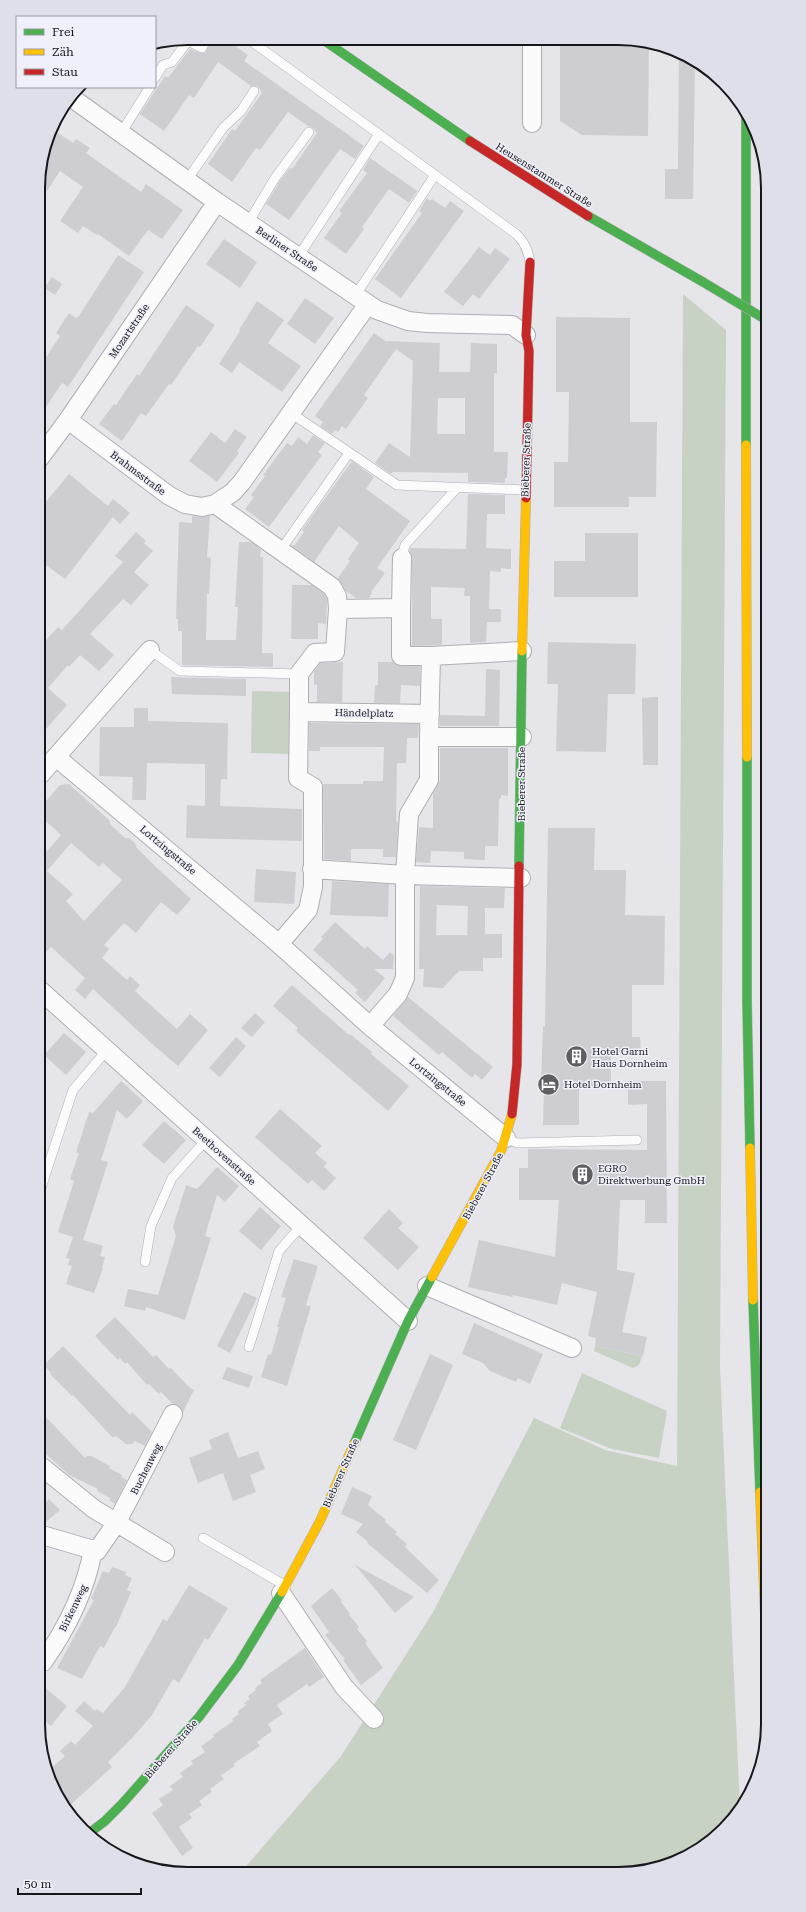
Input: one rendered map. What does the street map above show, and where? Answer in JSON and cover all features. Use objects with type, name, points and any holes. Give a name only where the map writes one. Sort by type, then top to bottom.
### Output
[{"type":"main road","name":"Heusenstammer Straße","points":[[331,45],[439,121],[544,188],[617,234],[703,282],[761,317]]},
{"type":"main road","points":[[746,125],[747,1001],[755,1384],[761,1523]]},
{"type":"main road","name":"Bieberer Straße","points":[[93,1830],[105,1821],[122,1804],[199,1717],[238,1665],[284,1590],[320,1521],[408,1321],[492,1171],[506,1138],[516,1092],[517,1064],[521,878],[522,651],[529,352],[526,335],[530,262]]},
{"type":"street","points":[[532,45],[532,123]]},
{"type":"street","name":"Berliner Straße","points":[[75,101],[217,202],[361,300],[392,316],[408,321],[428,323],[512,325],[526,335]]},
{"type":"street","name":"Mozartstraße","points":[[45,451],[68,420],[217,202]]},
{"type":"street","name":"Brahmsstraße","points":[[68,420],[176,500],[202,507],[215,504],[233,492],[242,482],[291,413],[361,300]]},
{"type":"street","points":[[215,504],[332,587],[337,596],[338,609],[335,652],[314,653],[299,674],[298,778],[313,788],[313,887],[308,910],[279,944]]},
{"type":"street","points":[[402,558],[401,656],[431,656],[522,651]]},
{"type":"street","points":[[338,609],[401,608]]},
{"type":"street","points":[[45,769],[150,650]]},
{"type":"street","points":[[370,1026],[398,994],[405,978],[405,874],[409,814],[429,780],[431,656]]},
{"type":"street","name":"Händelplatz","points":[[299,712],[430,714]]},
{"type":"street","points":[[429,737],[522,737]]},
{"type":"street","name":"Lortzingstraße","points":[[56,756],[279,944],[370,1026],[506,1138]]},
{"type":"street","points":[[312,869],[521,878]]},
{"type":"street","name":"Beethovenstraße","points":[[45,995],[408,1321]]},
{"type":"street","points":[[427,1286],[460,1304],[572,1348]]},
{"type":"street","name":"Buchenweg","points":[[93,1550],[97,1551],[117,1522],[173,1414]]},
{"type":"street","points":[[45,1470],[81,1500],[165,1552]]},
{"type":"street","points":[[45,1536],[93,1550]]},
{"type":"street","name":"Birkenweg","points":[[45,1659],[75,1607],[86,1580],[93,1550]]},
{"type":"street","points":[[284,1590],[344,1687],[374,1718]]},
{"type":"lane","points":[[156,76],[163,65],[172,62],[185,45]]},
{"type":"lane","points":[[196,45],[202,48],[204,45]]},
{"type":"lane","points":[[257,45],[522,240],[528,251],[530,262]]},
{"type":"lane","points":[[121,134],[149,88]]},
{"type":"lane","points":[[187,180],[223,128],[241,111],[254,91]]},
{"type":"lane","points":[[248,223],[275,178],[309,132]]},
{"type":"lane","points":[[298,257],[379,134]]},
{"type":"lane","points":[[361,300],[435,175]]},
{"type":"lane","points":[[291,413],[397,486],[525,490]]},
{"type":"lane","points":[[280,551],[349,453]]},
{"type":"lane","points":[[402,558],[405,545],[456,489]]},
{"type":"lane","points":[[150,650],[180,671],[299,674]]},
{"type":"lane","points":[[45,1176],[74,1090],[107,1050]]},
{"type":"lane","points":[[506,1138],[517,1142],[637,1140]]},
{"type":"lane","points":[[145,1262],[151,1226],[172,1178],[206,1140]]},
{"type":"lane","points":[[249,1347],[279,1251],[301,1226]]},
{"type":"lane","points":[[203,1538],[284,1590]]},
{"type":"shaded area","points":[[683,294],[726,330],[720,1368],[740,1799],[719,1825],[697,1843],[673,1856],[636,1866],[245,1867],[341,1756],[432,1614],[534,1418],[605,1450],[677,1466]]},
{"type":"shaded area","points":[[252,691],[293,692],[293,754],[251,753]]},
{"type":"shaded area","points":[[595,1346],[642,1356],[639,1365],[633,1368],[594,1351]]},
{"type":"shaded area","points":[[582,1373],[667,1411],[659,1458],[612,1449],[560,1428]]},
{"type":"building","points":[[209,45],[234,45],[248,55],[244,61],[364,146],[355,159],[340,149],[289,220],[266,204],[280,181],[290,168],[292,169],[317,133],[312,127],[308,126],[288,112],[260,150],[256,148],[232,182],[208,164],[232,129],[235,131],[262,93],[258,86],[251,86],[218,62],[194,98],[189,95],[164,131],[140,114],[165,76],[168,78],[190,49],[200,53],[205,53]]},
{"type":"building","points":[[560,45],[627,45],[649,49],[648,136],[582,135],[560,121]]},
{"type":"building","points":[[679,59],[695,68],[693,199],[665,199],[665,169],[678,169]]},
{"type":"building","points":[[56,132],[73,143],[76,139],[90,148],[86,153],[141,192],[146,184],[183,210],[162,239],[148,230],[129,256],[98,234],[97,235],[83,226],[78,233],[60,221],[83,187],[60,171],[45,194],[46,170],[50,151]]},
{"type":"building","points":[[370,158],[417,191],[409,203],[389,189],[362,227],[364,229],[346,254],[324,238],[342,213],[339,211],[367,173],[363,170]]},
{"type":"building","points":[[427,198],[430,201],[432,199],[445,208],[450,201],[464,211],[401,298],[375,279],[422,213],[419,211]]},
{"type":"building","points":[[224,239],[257,262],[240,288],[206,264]]},
{"type":"building","points":[[479,247],[490,255],[495,248],[510,259],[479,299],[473,294],[463,306],[444,292]]},
{"type":"building","points":[[118,255],[144,272],[68,387],[62,383],[45,408],[45,359],[60,336],[56,333],[69,313],[76,318],[79,316]]},
{"type":"building","points":[[52,277],[62,284],[55,295],[45,289]]},
{"type":"building","points":[[305,298],[334,318],[315,344],[287,324]]},
{"type":"building","points":[[257,301],[284,320],[268,343],[301,366],[282,392],[239,362],[232,373],[219,364]]},
{"type":"building","points":[[186,305],[215,325],[200,347],[198,346],[171,385],[169,384],[146,416],[141,413],[122,441],[99,424],[114,404],[116,405],[137,374],[139,376]]},
{"type":"building","points":[[556,317],[630,318],[630,422],[657,422],[656,497],[629,497],[629,507],[554,507],[554,462],[568,462],[569,392],[556,392]]},
{"type":"building","points":[[374,333],[385,341],[440,343],[439,372],[470,372],[471,343],[497,344],[497,373],[494,373],[494,452],[508,452],[507,478],[505,478],[505,483],[468,482],[468,473],[393,472],[391,474],[375,463],[389,443],[410,457],[413,361],[396,349],[364,395],[368,398],[346,429],[342,426],[338,432],[335,430],[332,434],[320,426],[323,422],[315,416]],"holes":[[[438,398],[465,398],[465,434],[437,434]]]},
{"type":"building","points":[[235,429],[247,437],[237,451],[239,453],[217,482],[189,461],[211,432],[225,443]]},
{"type":"building","points":[[313,435],[325,443],[318,452],[322,455],[269,527],[245,509],[254,497],[251,495],[265,476],[263,475],[287,443],[292,446],[298,437],[307,444]]},
{"type":"building","points":[[352,461],[374,477],[366,489],[410,521],[377,568],[385,573],[371,592],[372,593],[369,598],[356,598],[346,591],[338,578],[350,561],[348,559],[359,543],[339,526],[314,562],[291,545],[295,545],[304,532],[302,530]]},
{"type":"building","points":[[69,474],[108,506],[113,499],[130,513],[120,524],[113,517],[65,579],[45,564],[45,503]]},
{"type":"building","points":[[468,494],[505,495],[505,514],[487,514],[486,548],[511,549],[511,569],[501,568],[501,572],[490,571],[489,609],[501,609],[501,622],[487,622],[486,642],[470,643],[470,596],[464,596],[465,588],[431,587],[431,619],[442,619],[442,645],[412,646],[412,558],[410,548],[466,549]]},
{"type":"building","points":[[192,516],[210,516],[207,557],[211,558],[209,594],[207,593],[206,640],[236,640],[238,607],[235,607],[239,542],[251,542],[261,549],[260,557],[263,557],[262,653],[273,653],[273,667],[182,665],[182,631],[178,631],[178,619],[176,619],[179,522],[192,523]]},
{"type":"building","points":[[136,532],[146,541],[144,543],[153,551],[134,572],[149,585],[131,605],[123,599],[90,634],[114,655],[99,671],[80,655],[69,667],[68,665],[48,688],[67,705],[45,730],[45,641],[58,627],[62,630],[123,562],[115,556]]},
{"type":"building","points":[[585,533],[638,533],[638,597],[554,597],[554,561],[585,561]]},
{"type":"building","points":[[292,585],[312,585],[324,594],[327,599],[326,624],[318,623],[318,639],[291,639]]},
{"type":"building","points":[[548,642],[636,644],[635,694],[608,694],[606,752],[556,751],[558,684],[547,684]]},
{"type":"building","points":[[343,662],[342,702],[317,702],[317,685],[314,684],[314,671],[320,663]]},
{"type":"building","points":[[378,662],[393,662],[401,666],[420,666],[420,686],[401,685],[400,703],[374,703],[375,685],[378,685]]},
{"type":"building","points":[[486,669],[500,670],[499,726],[440,726],[440,715],[485,716]]},
{"type":"building","points":[[171,677],[246,679],[246,696],[172,694]]},
{"type":"building","points":[[658,697],[658,765],[643,765],[642,698]]},
{"type":"building","points":[[134,708],[148,708],[148,721],[228,723],[227,779],[221,779],[220,806],[302,809],[302,841],[186,838],[187,805],[205,806],[205,764],[147,763],[146,800],[132,800],[133,777],[99,776],[100,727],[134,727]]},
{"type":"building","points":[[309,723],[419,724],[418,738],[407,738],[406,763],[397,763],[396,821],[398,822],[396,857],[383,857],[383,849],[351,849],[351,861],[324,859],[323,784],[363,784],[363,781],[383,781],[384,747],[320,747],[320,751],[309,751]]},
{"type":"building","points":[[440,748],[508,748],[508,796],[501,795],[501,799],[499,799],[498,846],[485,846],[485,860],[464,859],[464,852],[431,851],[430,863],[416,862],[419,827],[433,828],[433,793],[440,780]]},
{"type":"building","points":[[69,784],[110,821],[110,824],[125,838],[129,838],[135,843],[136,847],[157,868],[191,899],[177,915],[161,902],[136,933],[124,923],[104,945],[109,949],[102,958],[127,980],[130,976],[140,985],[135,991],[177,1029],[190,1014],[208,1030],[178,1066],[93,989],[85,999],[75,990],[85,978],[51,947],[47,951],[45,949],[45,853],[61,835],[45,821],[45,802],[60,785]],"holes":[[[71,843],[99,867],[103,863],[122,880],[84,921],[66,901],[73,894],[47,871]]]},
{"type":"building","points":[[548,828],[595,828],[594,870],[626,870],[625,915],[665,916],[664,985],[632,985],[632,1037],[640,1037],[641,1051],[611,1052],[611,1087],[579,1086],[579,1125],[543,1125],[544,1084],[541,1084],[543,1026],[545,1026]]},
{"type":"building","points":[[256,869],[296,872],[294,904],[254,902]]},
{"type":"building","points":[[332,881],[389,884],[388,917],[330,915]]},
{"type":"building","points":[[420,886],[505,888],[504,908],[485,908],[485,934],[502,934],[502,958],[483,958],[483,971],[459,971],[443,988],[423,987],[424,969],[419,969]],"holes":[[[437,905],[468,906],[467,935],[436,935]]]},
{"type":"building","points":[[335,922],[365,949],[367,946],[383,960],[390,952],[394,956],[393,969],[374,969],[385,978],[365,1002],[355,993],[358,990],[313,950],[323,939],[321,937]]},
{"type":"building","points":[[292,985],[349,1035],[350,1034],[372,1052],[371,1054],[409,1086],[388,1111],[296,1031],[298,1028],[273,1006]]},
{"type":"building","points":[[408,997],[493,1067],[482,1080],[475,1074],[472,1078],[442,1052],[439,1055],[393,1016]]},
{"type":"building","points":[[255,1013],[265,1022],[252,1037],[241,1028]]},
{"type":"building","points":[[64,1033],[86,1052],[66,1075],[45,1056],[45,1054]]},
{"type":"building","points":[[236,1037],[246,1046],[220,1077],[209,1068]]},
{"type":"building","points":[[121,1081],[143,1101],[127,1119],[117,1110],[101,1160],[108,1162],[83,1240],[103,1246],[100,1256],[105,1257],[103,1268],[94,1293],[66,1284],[72,1266],[68,1265],[70,1259],[66,1258],[73,1237],[58,1232],[74,1181],[70,1179],[79,1153],[76,1152],[89,1112],[93,1113]]},
{"type":"building","points":[[628,1081],[666,1081],[667,1223],[645,1223],[645,1200],[620,1200],[617,1270],[635,1273],[622,1332],[647,1337],[643,1356],[595,1346],[596,1338],[588,1336],[597,1292],[562,1283],[557,1305],[468,1287],[479,1240],[555,1257],[559,1200],[519,1200],[519,1168],[528,1168],[528,1149],[647,1150],[647,1104],[628,1105]]},
{"type":"building","points":[[280,1109],[322,1146],[315,1153],[327,1163],[324,1167],[336,1178],[324,1191],[312,1180],[308,1184],[255,1137]]},
{"type":"building","points":[[164,1121],[186,1140],[164,1164],[142,1145]]},
{"type":"building","points":[[217,1167],[239,1186],[225,1202],[217,1195],[205,1236],[211,1238],[185,1320],[146,1307],[145,1311],[124,1306],[128,1289],[158,1295],[176,1236],[173,1227],[186,1185],[197,1189]]},
{"type":"building","points":[[260,1207],[281,1226],[261,1250],[239,1231]]},
{"type":"building","points":[[389,1209],[403,1223],[398,1228],[419,1247],[398,1270],[363,1238]]},
{"type":"building","points":[[294,1259],[318,1266],[306,1305],[311,1306],[287,1386],[261,1377],[268,1354],[271,1355],[279,1327],[277,1327],[286,1298],[281,1297]]},
{"type":"building","points":[[244,1292],[257,1298],[230,1353],[217,1346]]},
{"type":"building","points":[[115,1317],[153,1357],[156,1355],[169,1369],[171,1368],[188,1386],[194,1390],[183,1412],[178,1405],[173,1404],[161,1392],[159,1394],[149,1384],[147,1385],[127,1362],[125,1364],[120,1358],[118,1360],[95,1336]]},
{"type":"building","points":[[474,1323],[543,1354],[530,1384],[518,1378],[516,1382],[490,1371],[483,1363],[462,1354]]},
{"type":"building","points":[[63,1346],[130,1415],[132,1412],[152,1432],[145,1446],[135,1441],[132,1444],[126,1444],[116,1436],[113,1438],[73,1395],[72,1396],[50,1374],[51,1373],[45,1364]]},
{"type":"building","points":[[430,1354],[453,1365],[416,1450],[393,1440]]},
{"type":"building","points":[[227,1367],[253,1376],[249,1388],[222,1379]]},
{"type":"building","points":[[45,1416],[85,1458],[87,1456],[91,1456],[110,1466],[109,1468],[122,1475],[121,1477],[127,1480],[115,1504],[109,1500],[110,1498],[97,1491],[98,1489],[69,1475],[45,1453]]},
{"type":"building","points":[[228,1432],[238,1458],[258,1451],[265,1469],[250,1475],[256,1492],[233,1501],[223,1473],[198,1483],[189,1458],[212,1449],[209,1440]]},
{"type":"building","points":[[352,1487],[372,1496],[368,1505],[386,1520],[385,1522],[397,1532],[395,1534],[407,1544],[405,1547],[439,1580],[427,1593],[356,1532],[363,1524],[341,1514]]},
{"type":"building","points":[[49,1499],[60,1510],[45,1522],[45,1503]]},
{"type":"building","points":[[355,1565],[414,1597],[395,1613]]},
{"type":"building","points":[[112,1567],[126,1572],[125,1575],[132,1578],[127,1590],[131,1592],[116,1627],[104,1648],[100,1646],[82,1679],[57,1668],[94,1600],[91,1599],[103,1571],[109,1573]]},
{"type":"building","points":[[189,1585],[228,1608],[208,1640],[205,1638],[179,1683],[173,1679],[152,1715],[108,1762],[112,1767],[70,1805],[56,1779],[52,1767],[65,1756],[60,1751],[71,1741],[75,1745],[93,1726],[75,1711],[84,1701],[95,1711],[97,1709],[103,1713],[125,1687],[163,1619],[167,1621]]},
{"type":"building","points":[[332,1588],[342,1600],[341,1602],[350,1614],[349,1615],[359,1627],[357,1629],[367,1641],[365,1643],[383,1668],[361,1685],[343,1660],[345,1659],[325,1635],[329,1632],[311,1606]]},
{"type":"building","points":[[305,1648],[324,1677],[309,1687],[307,1684],[277,1705],[283,1714],[268,1724],[272,1731],[257,1742],[260,1746],[233,1764],[235,1766],[221,1775],[224,1779],[210,1789],[212,1792],[199,1801],[202,1805],[189,1814],[192,1818],[179,1827],[193,1848],[182,1856],[152,1813],[163,1805],[159,1799],[173,1790],[170,1786],[183,1777],[180,1773],[193,1764],[191,1761],[205,1752],[201,1746],[214,1737],[213,1735],[233,1721],[232,1719],[239,1714],[237,1712],[246,1705],[244,1703],[250,1699],[248,1696],[262,1683],[260,1680]]},
{"type":"building","points":[[45,1688],[67,1706],[51,1726],[45,1722]]},
{"type":"traffic: fast","points":[[331,45],[470,141]]},
{"type":"traffic: fast","points":[[746,125],[746,445]]},
{"type":"traffic: fast","points":[[588,216],[703,282]]},
{"type":"traffic: fast","points":[[703,282],[761,317]]},
{"type":"traffic: fast","points":[[519,866],[522,651]]},
{"type":"traffic: fast","points":[[747,757],[747,1001],[750,1148]]},
{"type":"traffic: fast","points":[[354,1444],[408,1321],[432,1277]]},
{"type":"traffic: fast","points":[[753,1300],[760,1492]]},
{"type":"traffic: fast","points":[[93,1830],[105,1821],[122,1804],[199,1717],[238,1665],[282,1592]]},
{"type":"traffic: slow","points":[[746,445],[747,757]]},
{"type":"traffic: slow","points":[[522,651],[526,498]]},
{"type":"traffic: slow","points":[[432,1277],[501,1151],[512,1114]]},
{"type":"traffic: slow","points":[[750,1148],[753,1300]]},
{"type":"traffic: slow","points":[[282,1592],[320,1521],[354,1444]]},
{"type":"traffic: slow","points":[[760,1492],[761,1516]]},
{"type":"traffic: jam","points":[[470,141],[588,216]]},
{"type":"traffic: jam","points":[[526,498],[529,351],[526,335],[530,262]]},
{"type":"traffic: jam","points":[[512,1114],[517,1064],[519,866]]},
{"type":"place","name":"Hotel Garni Haus Dornheim","points":[[576,1057]]},
{"type":"place","name":"Hotel Dornheim","points":[[548,1084]]},
{"type":"place","name":"EGRO Direktwerbung GmbH","points":[[583,1174]]}]
